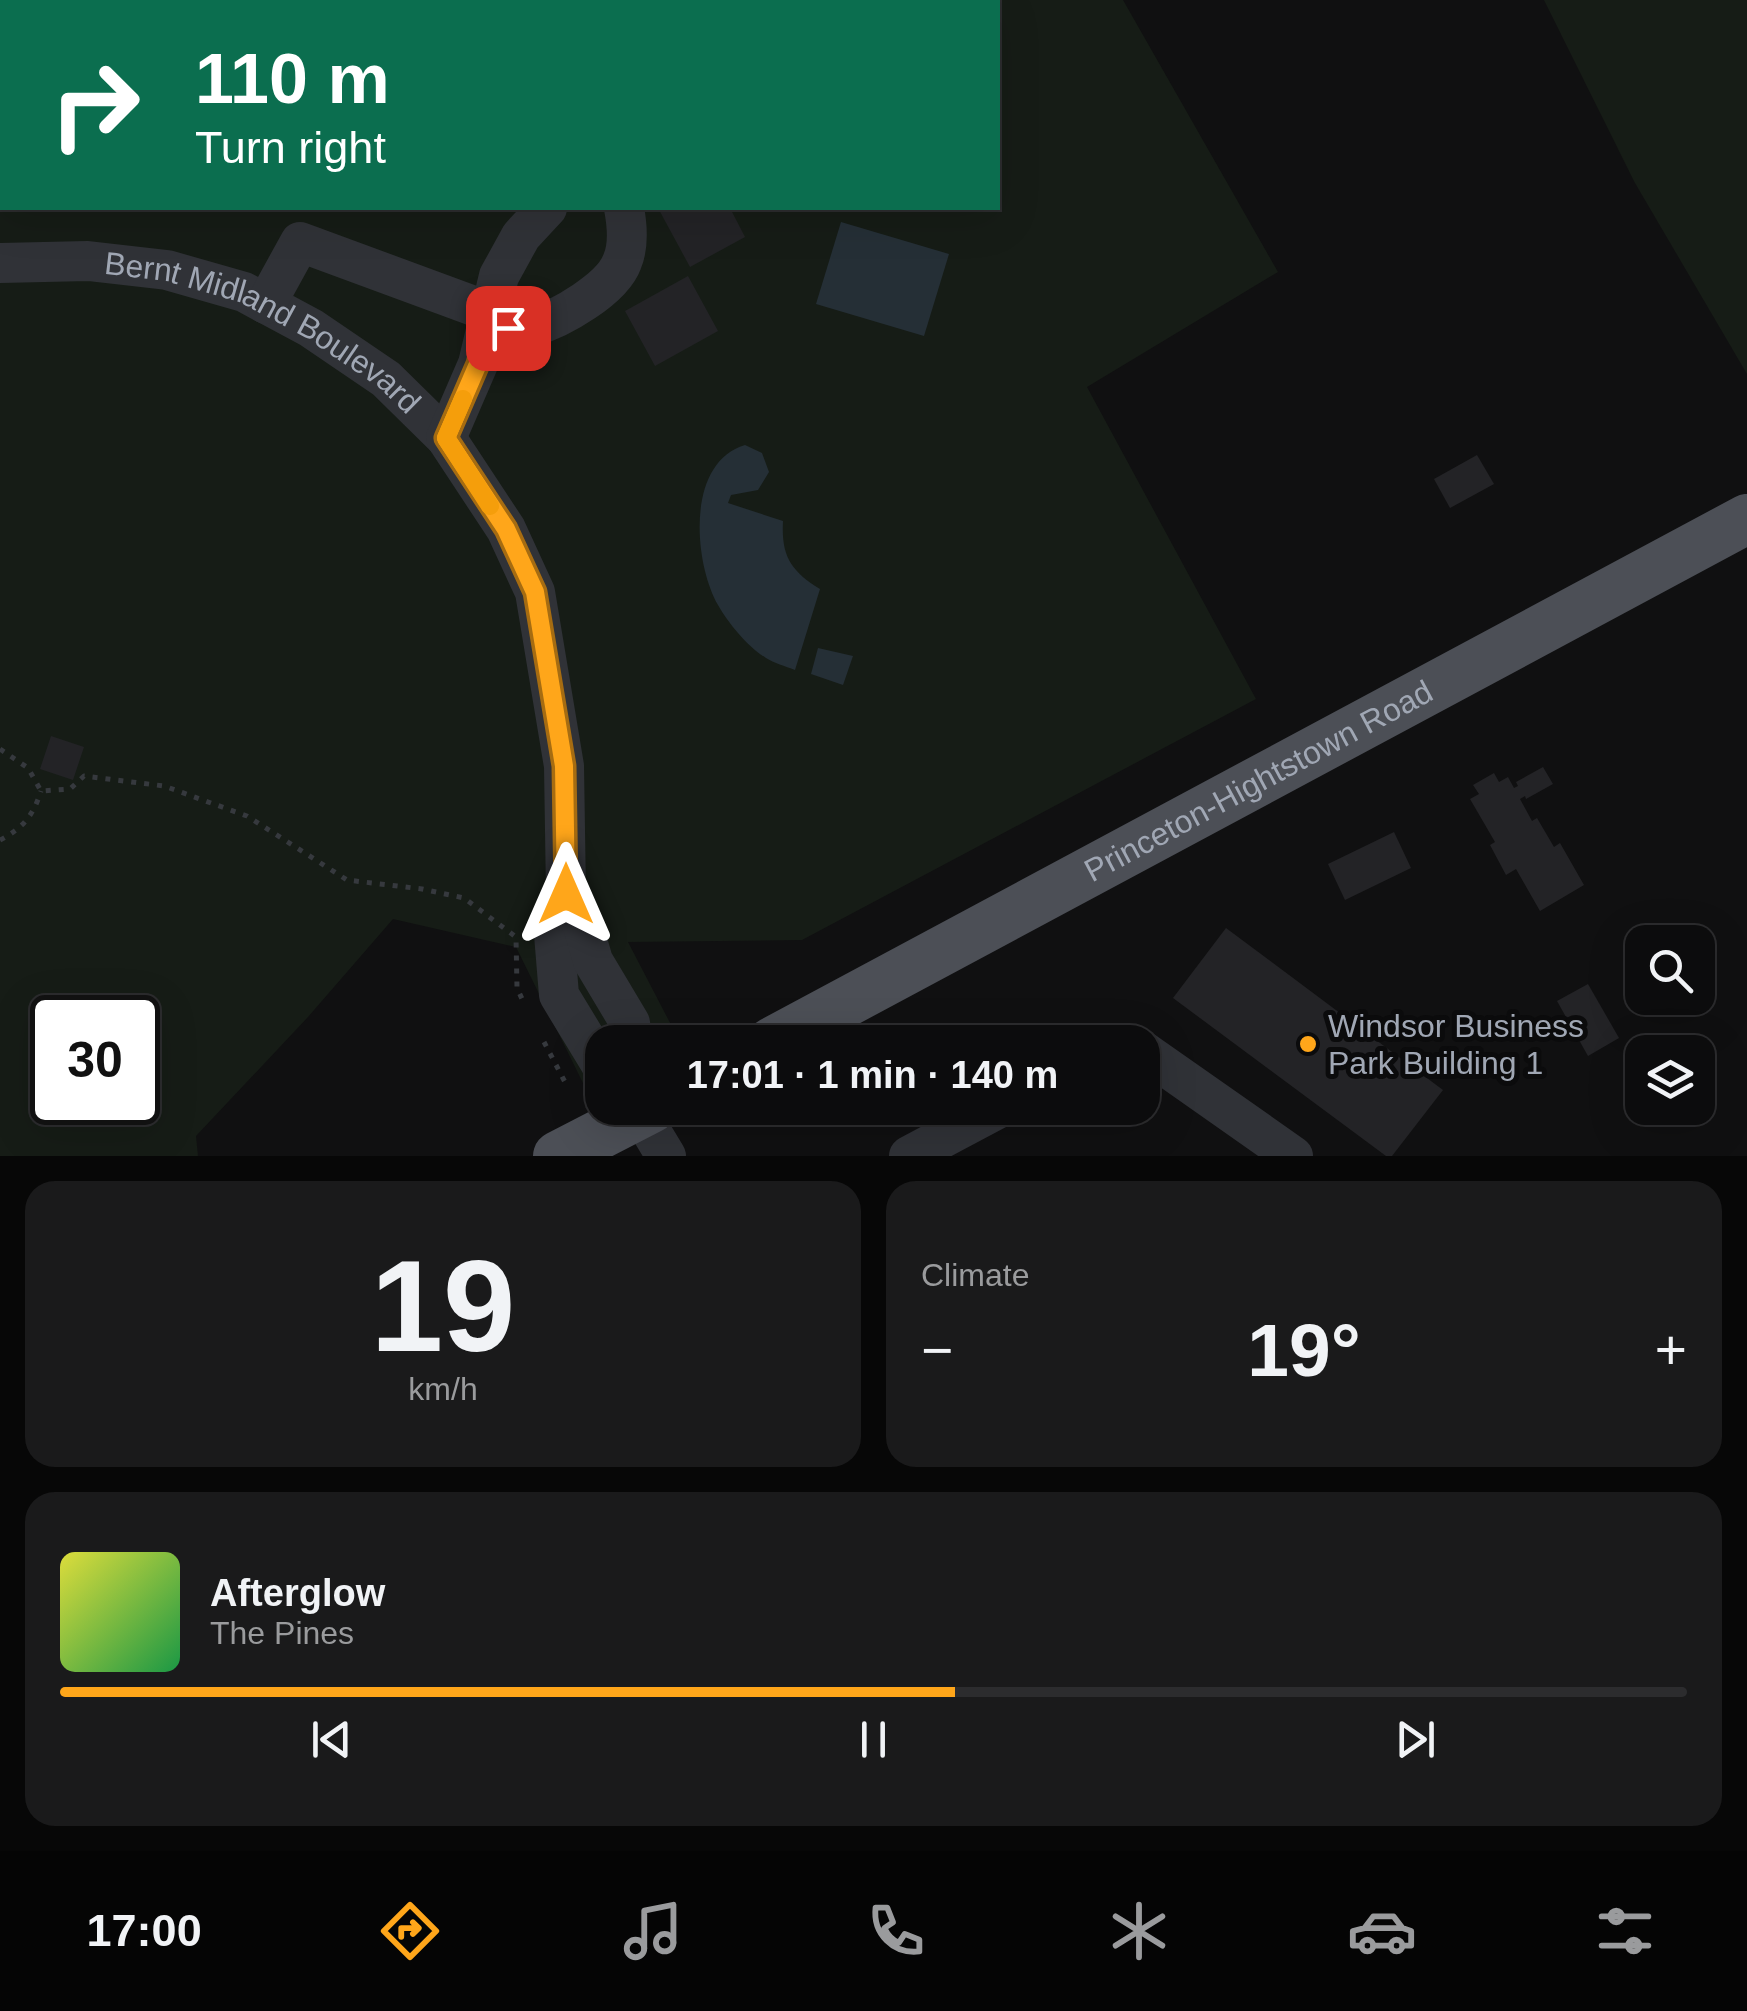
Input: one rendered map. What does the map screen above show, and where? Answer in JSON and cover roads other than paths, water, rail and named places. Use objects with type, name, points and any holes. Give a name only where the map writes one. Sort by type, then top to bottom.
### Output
[{"type":"main road","name":"Princeton-Hightstown Road","points":[[804,1025],[1747,519]]},
{"type":"main road","points":[[558,1156],[614,1125]]},
{"type":"street","points":[[446,438],[478,364],[500,276],[521,236],[545,210]]},
{"type":"street","points":[[266,304],[300,242],[488,321],[531,327],[568,312],[601,288],[622,264],[628,226],[624,210]]},
{"type":"street","name":"Bernt Midland Boulevard","points":[[0,263],[88,261],[167,270],[244,292],[312,328],[386,379],[446,438],[506,529],[535,592],[564,766],[566,894],[583,926],[593,961],[630,1025]]},
{"type":"street","name":"Bernt Midland Boulevard","points":[[566,894],[552,922],[559,995],[585,1038]]},
{"type":"street","points":[[1160,1063],[1293,1156]]},
{"type":"street","points":[[651,1125],[666,1156]]},
{"type":"street","points":[[910,1156],[967,1125]]},
{"type":"place","name":"Windsor Business Park Building 1","points":[[1308,1044]]}]
